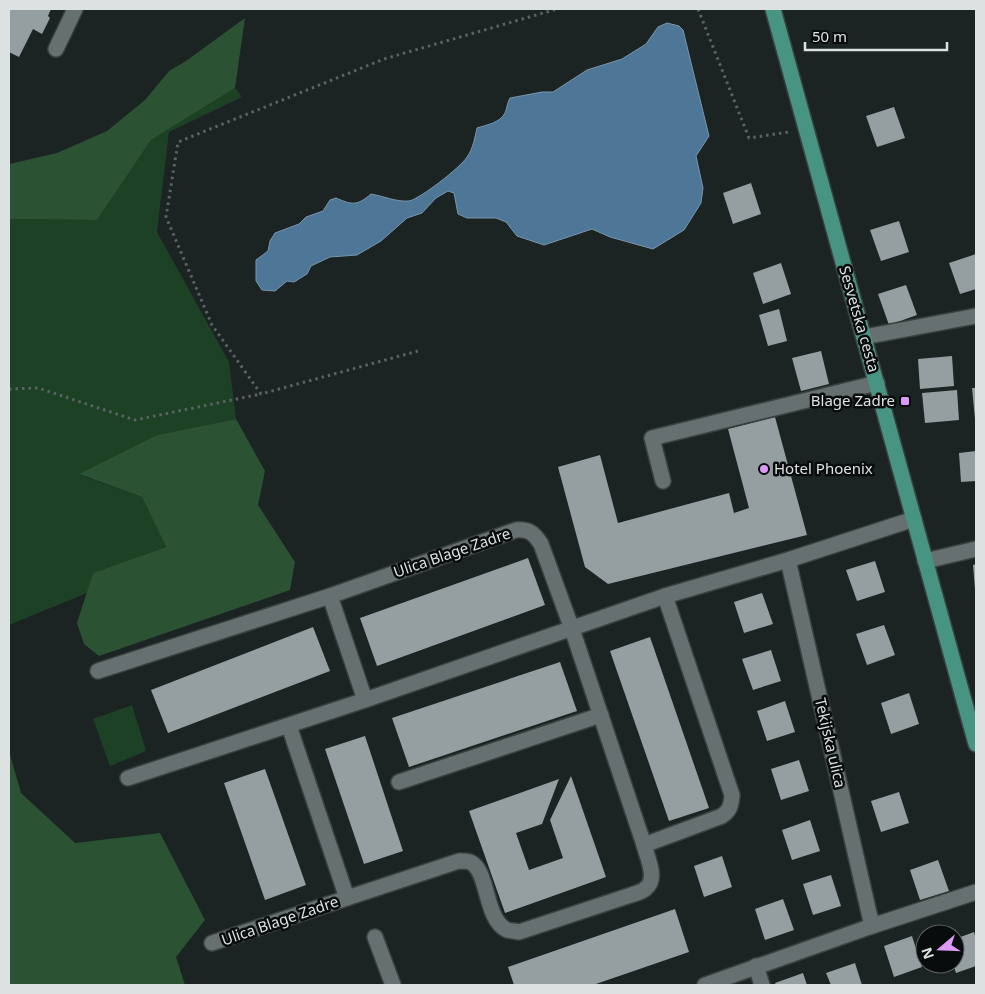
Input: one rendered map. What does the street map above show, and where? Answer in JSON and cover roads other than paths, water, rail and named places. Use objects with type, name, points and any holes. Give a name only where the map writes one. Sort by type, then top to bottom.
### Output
[{"type":"main road","name":"Sesvetska cesta","points":[[773,9],[976,744]]},
{"type":"street","points":[[56,49],[75,9]]},
{"type":"street","points":[[864,337],[976,316]]},
{"type":"street","points":[[663,480],[652,438],[877,383]]},
{"type":"street","points":[[128,778],[289,726],[664,596],[788,560],[914,519]]},
{"type":"street","name":"Ulica Blage Zadre","points":[[98,671],[330,596],[516,530],[526,529],[534,534],[541,544],[572,629],[644,845],[652,873],[650,883],[646,889],[631,896],[519,932],[508,930],[494,916],[476,866],[470,862],[459,861],[212,944]]},
{"type":"street","points":[[925,561],[976,549]]},
{"type":"street","name":"Tekijska ulica","points":[[788,560],[872,926]]},
{"type":"street","points":[[330,596],[365,700]]},
{"type":"street","points":[[644,845],[722,816],[729,811],[732,804],[732,795],[664,596]]},
{"type":"street","points":[[399,782],[601,715]]},
{"type":"street","name":"Ulica Blage Zadre","points":[[289,726],[348,898]]},
{"type":"street","points":[[705,985],[872,926],[976,892]]},
{"type":"street","points":[[375,937],[393,985]]},
{"type":"street","points":[[756,966],[762,985]]},
{"type":"water","points":[[667,23],[679,26],[683,30],[709,136],[696,156],[703,188],[701,203],[684,230],[653,249],[610,237],[592,229],[544,245],[517,236],[506,222],[496,218],[467,218],[458,214],[454,193],[448,191],[436,198],[422,213],[407,218],[381,241],[357,255],[330,257],[311,266],[307,274],[294,282],[287,281],[275,291],[262,290],[256,281],[256,260],[268,251],[270,241],[275,233],[299,224],[306,217],[323,211],[330,200],[336,198],[354,203],[362,201],[371,194],[399,201],[409,201],[422,195],[463,162],[471,150],[477,128],[500,119],[505,113],[510,98],[542,92],[553,92],[587,70],[622,59],[646,44],[658,27]]},
{"type":"place","name":"Blage Zadre","points":[[905,401]]},
{"type":"place","name":"Hotel Phoenix","points":[[764,469]]}]
